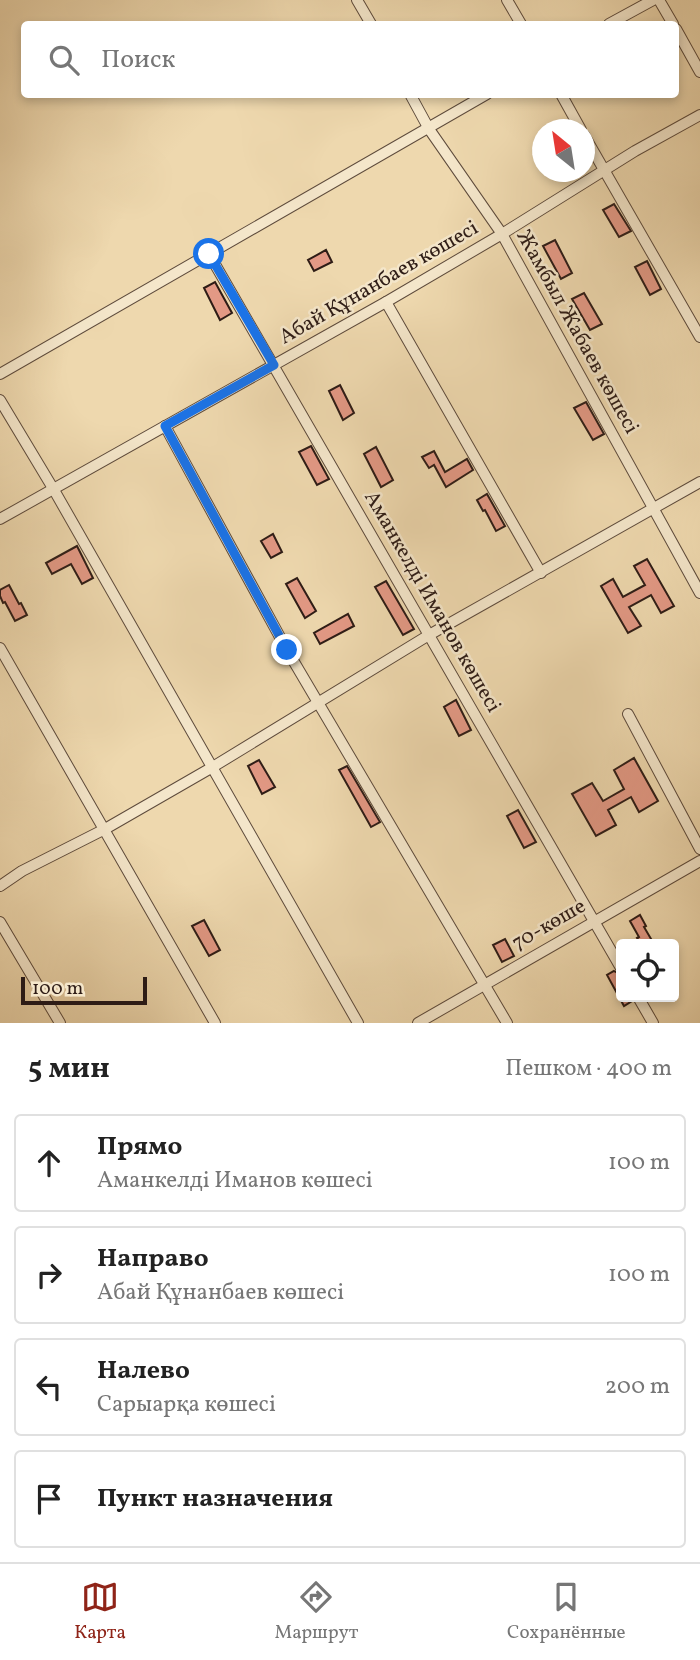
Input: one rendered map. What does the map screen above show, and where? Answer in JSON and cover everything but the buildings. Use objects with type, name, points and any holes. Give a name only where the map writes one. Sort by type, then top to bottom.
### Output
[{"type":"street","points":[[358,0],[369,21]]},
{"type":"street","points":[[507,0],[519,21]]},
{"type":"street","points":[[614,21],[653,0]]},
{"type":"street","points":[[659,0],[671,21]]},
{"type":"street","points":[[679,36],[700,72]]},
{"type":"street","name":"Жамбыл Жабаев көшесі","points":[[412,98],[429,128],[502,234],[700,593]]},
{"type":"street","points":[[0,374],[480,98]]},
{"type":"street","points":[[563,98],[575,119]]},
{"type":"street","name":"Абай Құнанбаев көшесі","points":[[0,519],[386,302],[700,115]]},
{"type":"street","points":[[595,154],[700,337]]},
{"type":"street","name":"Аманкелді Иманов көшесі","points":[[209,254],[616,959]]},
{"type":"street","points":[[386,302],[541,573]]},
{"type":"street","points":[[0,400],[358,1023]]},
{"type":"street","points":[[165,426],[287,650],[507,1023]]},
{"type":"street","points":[[0,886],[22,871],[105,829],[211,768],[429,635],[700,482]]},
{"type":"street","points":[[0,648],[215,1023]]},
{"type":"street","points":[[628,714],[700,849]]},
{"type":"street","name":"70-көше","points":[[418,1023],[700,861]]},
{"type":"street","points":[[0,922],[60,1023]]},
{"type":"street","points":[[641,1002],[653,1023]]},
{"type":"route","points":[[209,254],[274,365],[165,426],[287,650]]}]
